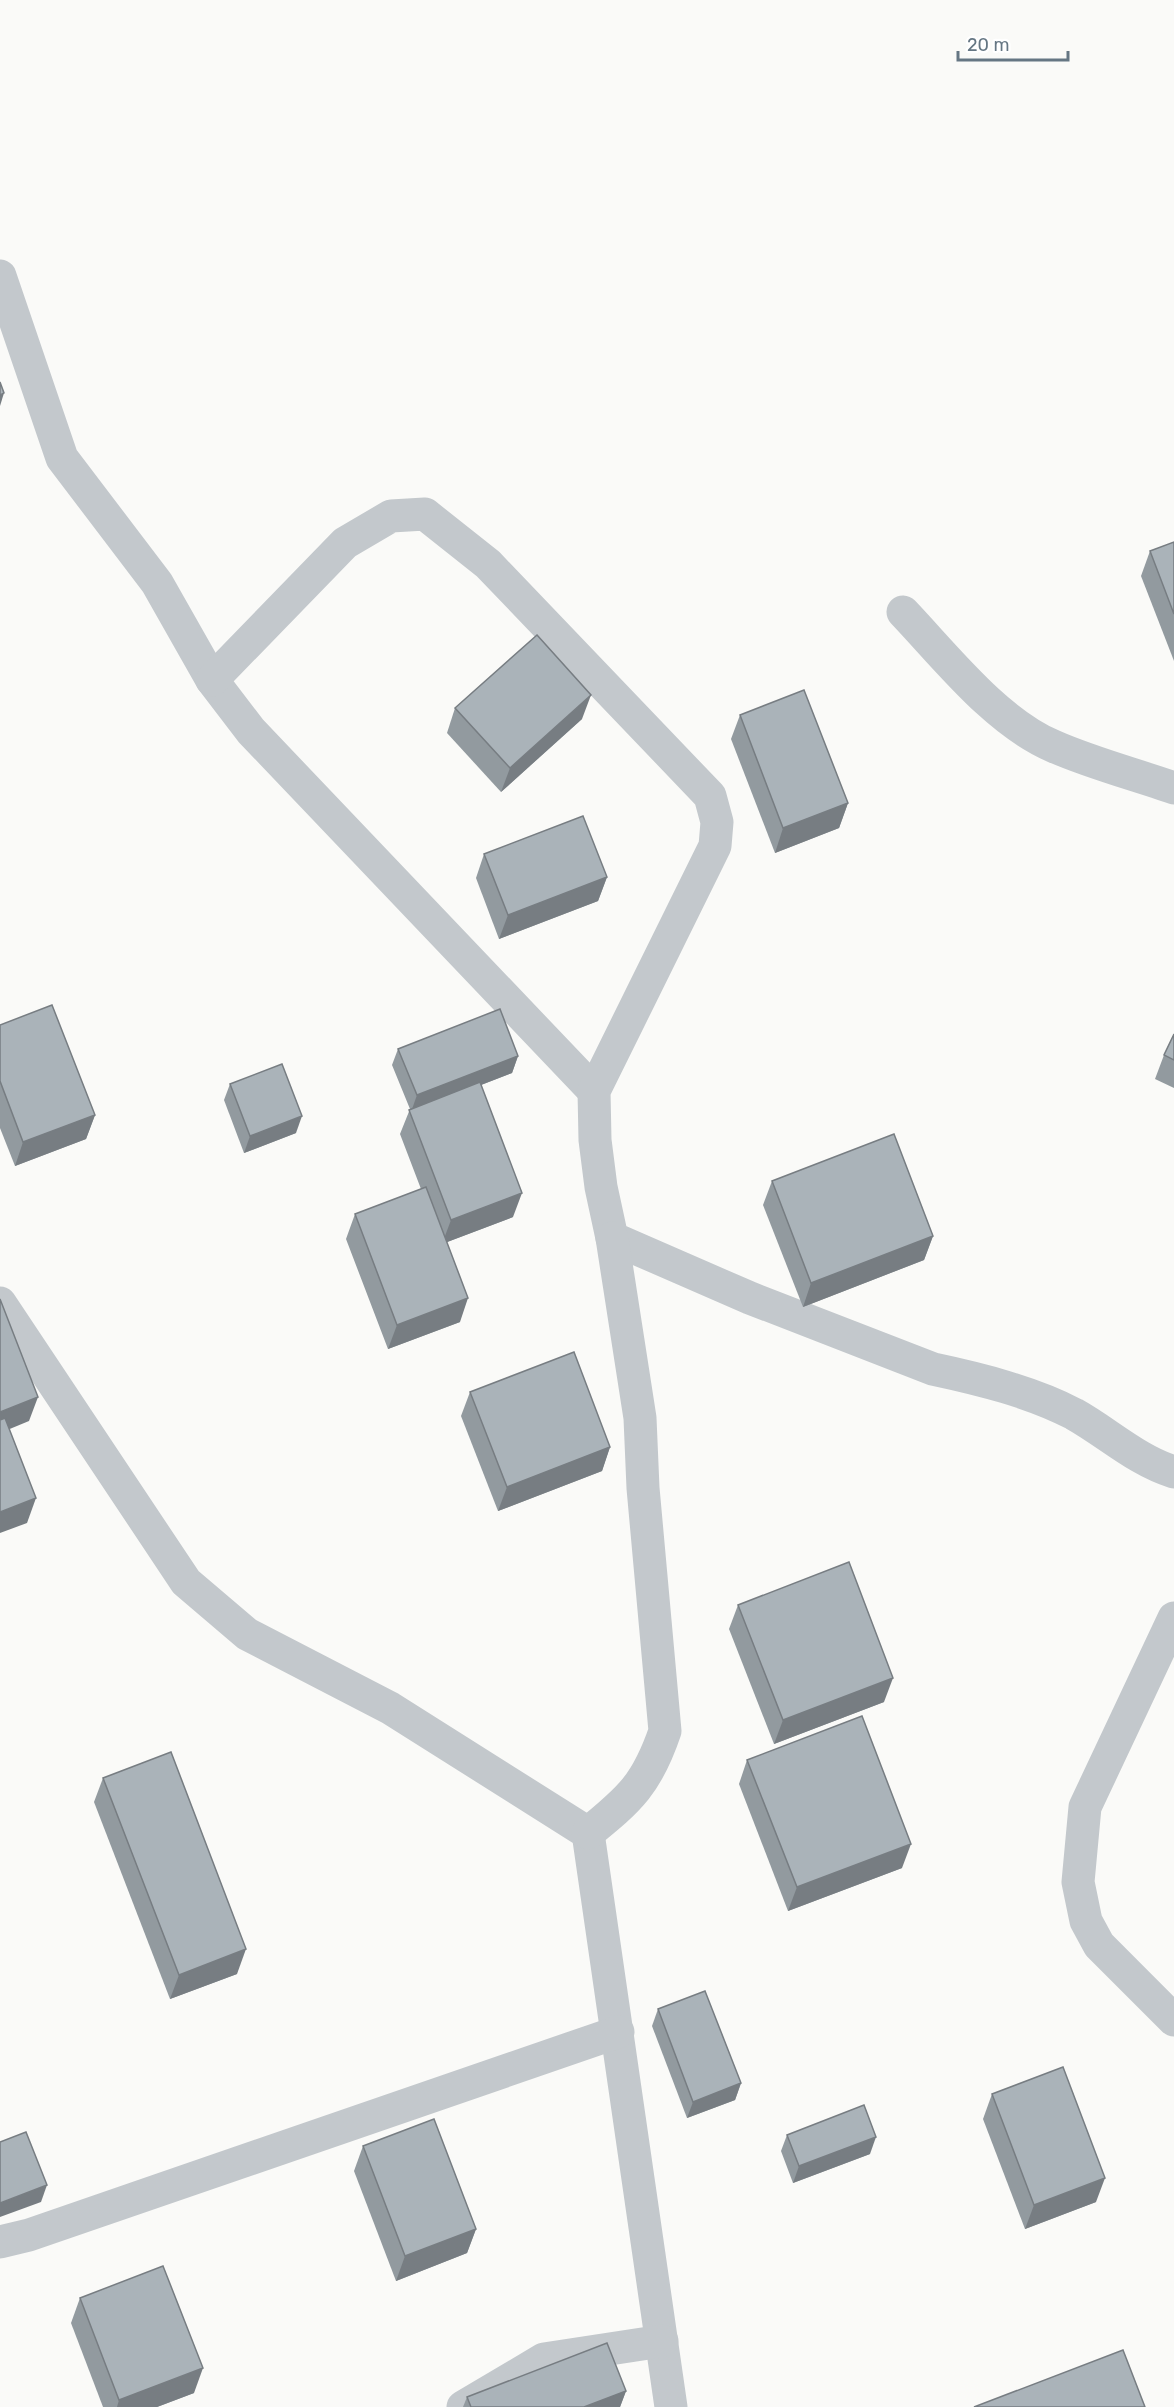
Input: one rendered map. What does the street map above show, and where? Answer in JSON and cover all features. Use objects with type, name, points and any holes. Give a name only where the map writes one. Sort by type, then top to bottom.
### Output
[{"type":"street","points":[[0,276],[62,458],[157,583],[212,680],[251,731],[594,1091]]},
{"type":"street","points":[[212,680],[345,543],[391,516],[425,514],[488,564],[710,796],[717,822],[715,846],[594,1091],[595,1140],[601,1187],[612,1238],[640,1418],[644,1499],[664,1731],[654,1763],[629,1800],[588,1833]]},
{"type":"street","points":[[903,612],[980,692],[1017,723],[1051,746],[1174,788]]},
{"type":"street","points":[[612,1238],[750,1298],[933,1369],[963,1375],[1051,1403],[1076,1415],[1143,1459],[1174,1472]]},
{"type":"street","points":[[0,1303],[186,1582],[247,1634],[390,1708],[588,1833],[671,2407]]},
{"type":"street","points":[[1174,1618],[1085,1807],[1078,1882],[1086,1921],[1099,1946],[1174,2020]]},
{"type":"street","points":[[0,2242],[51,2227],[618,2032]]},
{"type":"street","points":[[463,2407],[544,2359],[662,2341]]},
{"type":"building","points":[[0,382],[4,393],[0,395]]},
{"type":"building","points":[[1174,542],[1174,614],[1150,551]]},
{"type":"building","points":[[537,635],[591,695],[510,768],[455,708]]},
{"type":"building","points":[[804,690],[848,803],[783,828],[740,715]]},
{"type":"building","points":[[583,816],[607,877],[508,915],[484,854]]},
{"type":"building","points":[[52,1005],[95,1115],[23,1142],[0,1081],[0,1025]]},
{"type":"building","points":[[500,1009],[518,1056],[417,1095],[398,1049]]},
{"type":"building","points":[[1174,1034],[1174,1060],[1164,1055]]},
{"type":"building","points":[[282,1064],[302,1116],[250,1136],[230,1084]]},
{"type":"building","points":[[480,1082],[522,1193],[451,1220],[409,1110]]},
{"type":"building","points":[[894,1134],[933,1236],[811,1283],[772,1181]]},
{"type":"building","points":[[426,1187],[468,1298],[397,1325],[355,1214]]},
{"type":"building","points":[[0,1299],[38,1397],[0,1412]]},
{"type":"building","points":[[574,1352],[610,1447],[507,1487],[470,1392]]},
{"type":"building","points":[[5,1418],[36,1498],[0,1512],[0,1420]]},
{"type":"building","points":[[849,1562],[893,1678],[783,1720],[738,1605]]},
{"type":"building","points":[[862,1716],[911,1844],[797,1887],[747,1760]]},
{"type":"building","points":[[171,1752],[246,1949],[179,1975],[103,1778]]},
{"type":"building","points":[[705,1991],[741,2083],[693,2102],[658,2009]]},
{"type":"building","points":[[1063,2067],[1105,2178],[1034,2205],[992,2094]]},
{"type":"building","points":[[864,2105],[876,2137],[799,2166],[787,2135]]},
{"type":"building","points":[[434,2119],[476,2229],[405,2256],[363,2146]]},
{"type":"building","points":[[26,2132],[47,2185],[0,2203],[0,2142]]},
{"type":"building","points":[[163,2266],[203,2368],[119,2400],[80,2298]]},
{"type":"building","points":[[607,2343],[626,2391],[584,2407],[471,2407],[467,2397]]},
{"type":"building","points":[[1123,2350],[1145,2407],[974,2407]]}]
